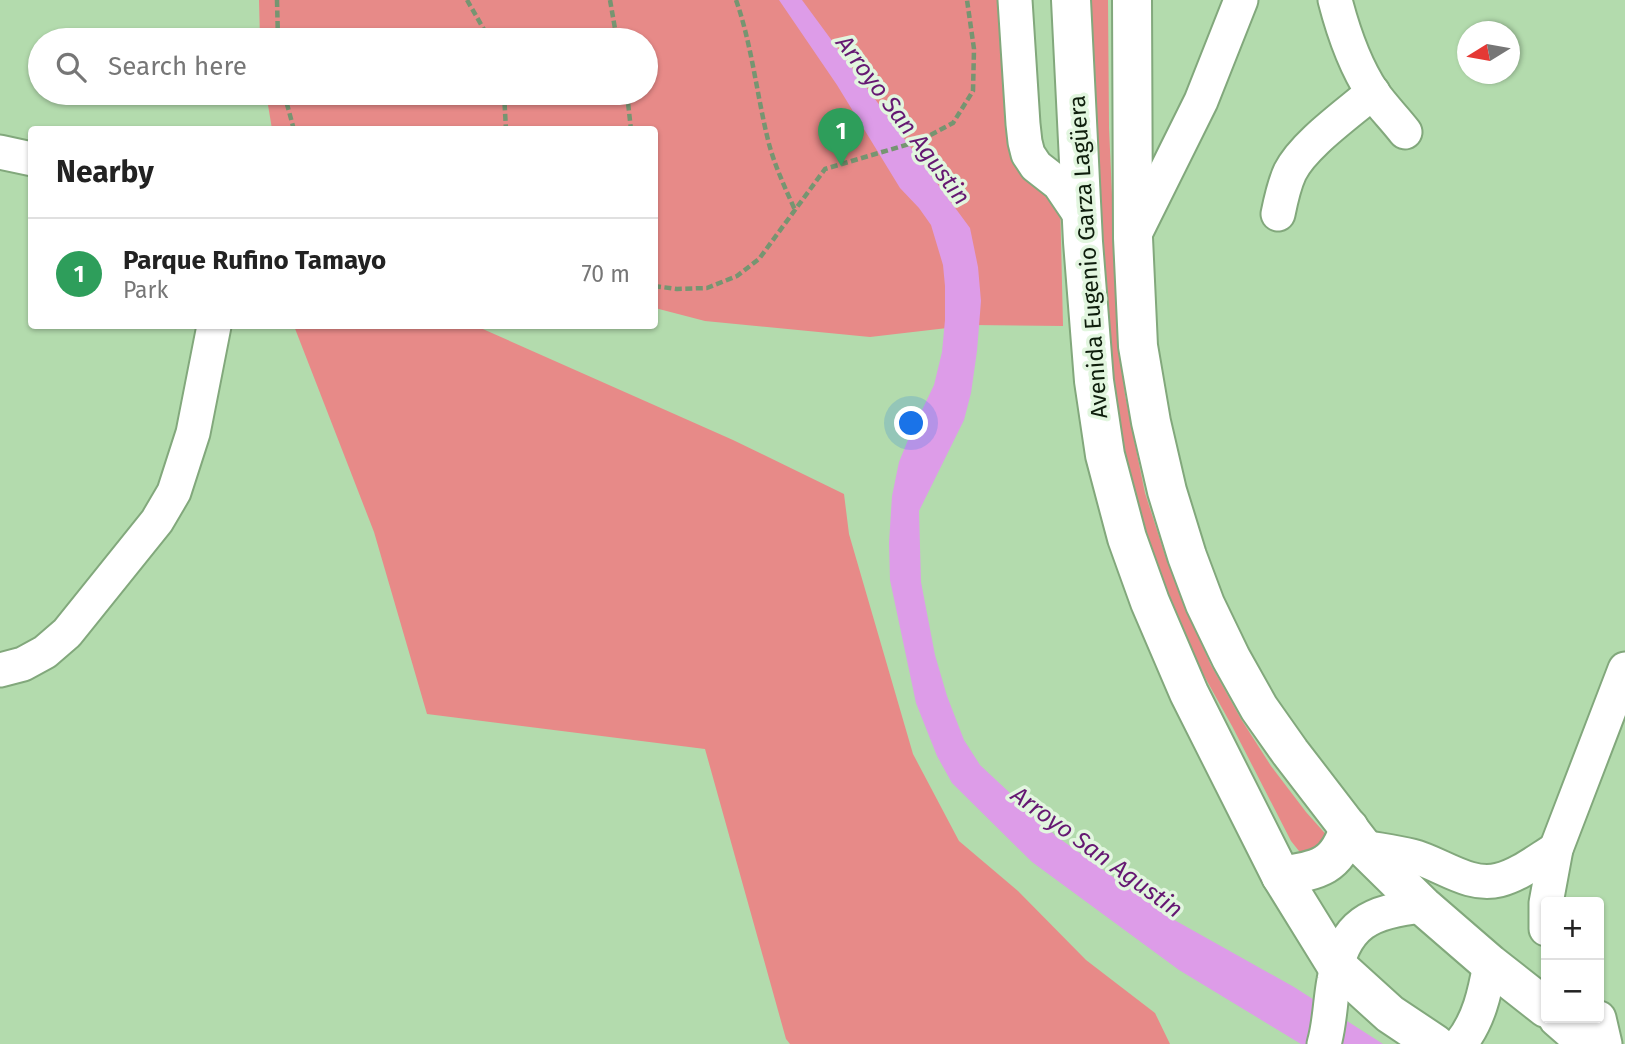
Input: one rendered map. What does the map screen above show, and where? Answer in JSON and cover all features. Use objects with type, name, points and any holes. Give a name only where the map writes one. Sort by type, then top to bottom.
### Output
[{"type":"main road","name":"Avenida Eugenio Garza Lagüera","points":[[1071,0],[1082,218],[1094,381],[1105,455],[1127,538],[1150,602],[1189,693],[1281,876],[1336,965],[1390,1014],[1435,1044]]},
{"type":"main road","name":"Avenida Eugenio Garza Lagüera","points":[[1132,0],[1133,238],[1138,346],[1151,422],[1167,491],[1205,604],[1259,708],[1356,838],[1423,906],[1490,964],[1574,1029]]},
{"type":"main road","points":[[1281,876],[1307,872],[1322,866],[1335,858],[1344,845],[1356,838]]},
{"type":"street","points":[[1015,0],[1022,114],[1028,154],[1036,166],[1059,184],[1082,218]]},
{"type":"street","points":[[1133,238],[1201,101],[1241,0]]},
{"type":"street","points":[[1335,0],[1342,26],[1373,92],[1405,132]]},
{"type":"street","points":[[1278,214],[1285,184],[1292,168],[1305,151],[1373,92]]},
{"type":"street","points":[[0,152],[28,158]]},
{"type":"street","points":[[0,670],[23,664],[45,652],[67,633],[157,521],[174,492],[193,433],[213,329]]},
{"type":"street","points":[[1547,897],[1556,849],[1625,669]]},
{"type":"street","points":[[1356,838],[1413,856],[1470,880],[1485,883],[1516,873],[1556,849]]},
{"type":"street","points":[[1324,1044],[1336,965],[1349,935],[1363,922],[1380,913],[1396,908],[1423,906]]},
{"type":"street","points":[[1460,1044],[1470,1031],[1480,1008],[1490,964]]},
{"type":"path","points":[[277,0],[278,28]]},
{"type":"path","points":[[467,0],[484,28]]},
{"type":"path","points":[[610,0],[615,28]]},
{"type":"path","points":[[736,0],[769,145],[795,209]]},
{"type":"path","points":[[658,287],[708,288],[737,276],[759,258],[825,169],[919,141],[953,123],[973,91],[974,49],[967,0]]},
{"type":"path","points":[[287,105],[293,126]]},
{"type":"path","points":[[505,105],[506,126]]},
{"type":"path","points":[[628,105],[631,126]]},
{"type":"shaded area","points":[[259,0],[1009,0],[1016,104],[1060,198],[1063,326],[973,325],[870,337],[705,321],[658,309],[658,126],[272,126],[268,105],[658,105],[658,28],[260,28]]},
{"type":"shaded area","points":[[779,0],[802,0],[970,228],[981,301],[971,393],[964,420],[919,511],[921,582],[935,655],[964,740],[980,765],[1056,836],[1169,917],[1294,987],[1383,1044],[1301,1044],[1179,970],[1032,862],[952,783],[937,756],[916,703],[890,580],[889,543],[892,496],[899,462],[934,385],[942,352],[945,320],[943,265],[931,225],[900,188],[837,85]]},
{"type":"shaded area","points":[[1089,0],[1108,0],[1109,128],[1118,329],[1125,395],[1145,493],[1166,558],[1211,665],[1271,766],[1330,839],[1303,856],[1291,841],[1172,618],[1148,556],[1110,397]]},
{"type":"shaded area","points":[[295,329],[483,329],[733,440],[844,494],[849,534],[913,754],[959,841],[1018,891],[1086,960],[1155,1013],[1170,1044],[790,1044],[786,1039],[705,749],[427,714],[374,532]]},
{"type":"place","name":"Parque Rufino Tamayo","points":[[841,166]]},
{"type":"water label","name":"Arroyo San Agustin","points":[[903,120]]},
{"type":"water label","name":"Arroyo San Agustin","points":[[1097,852]]}]
